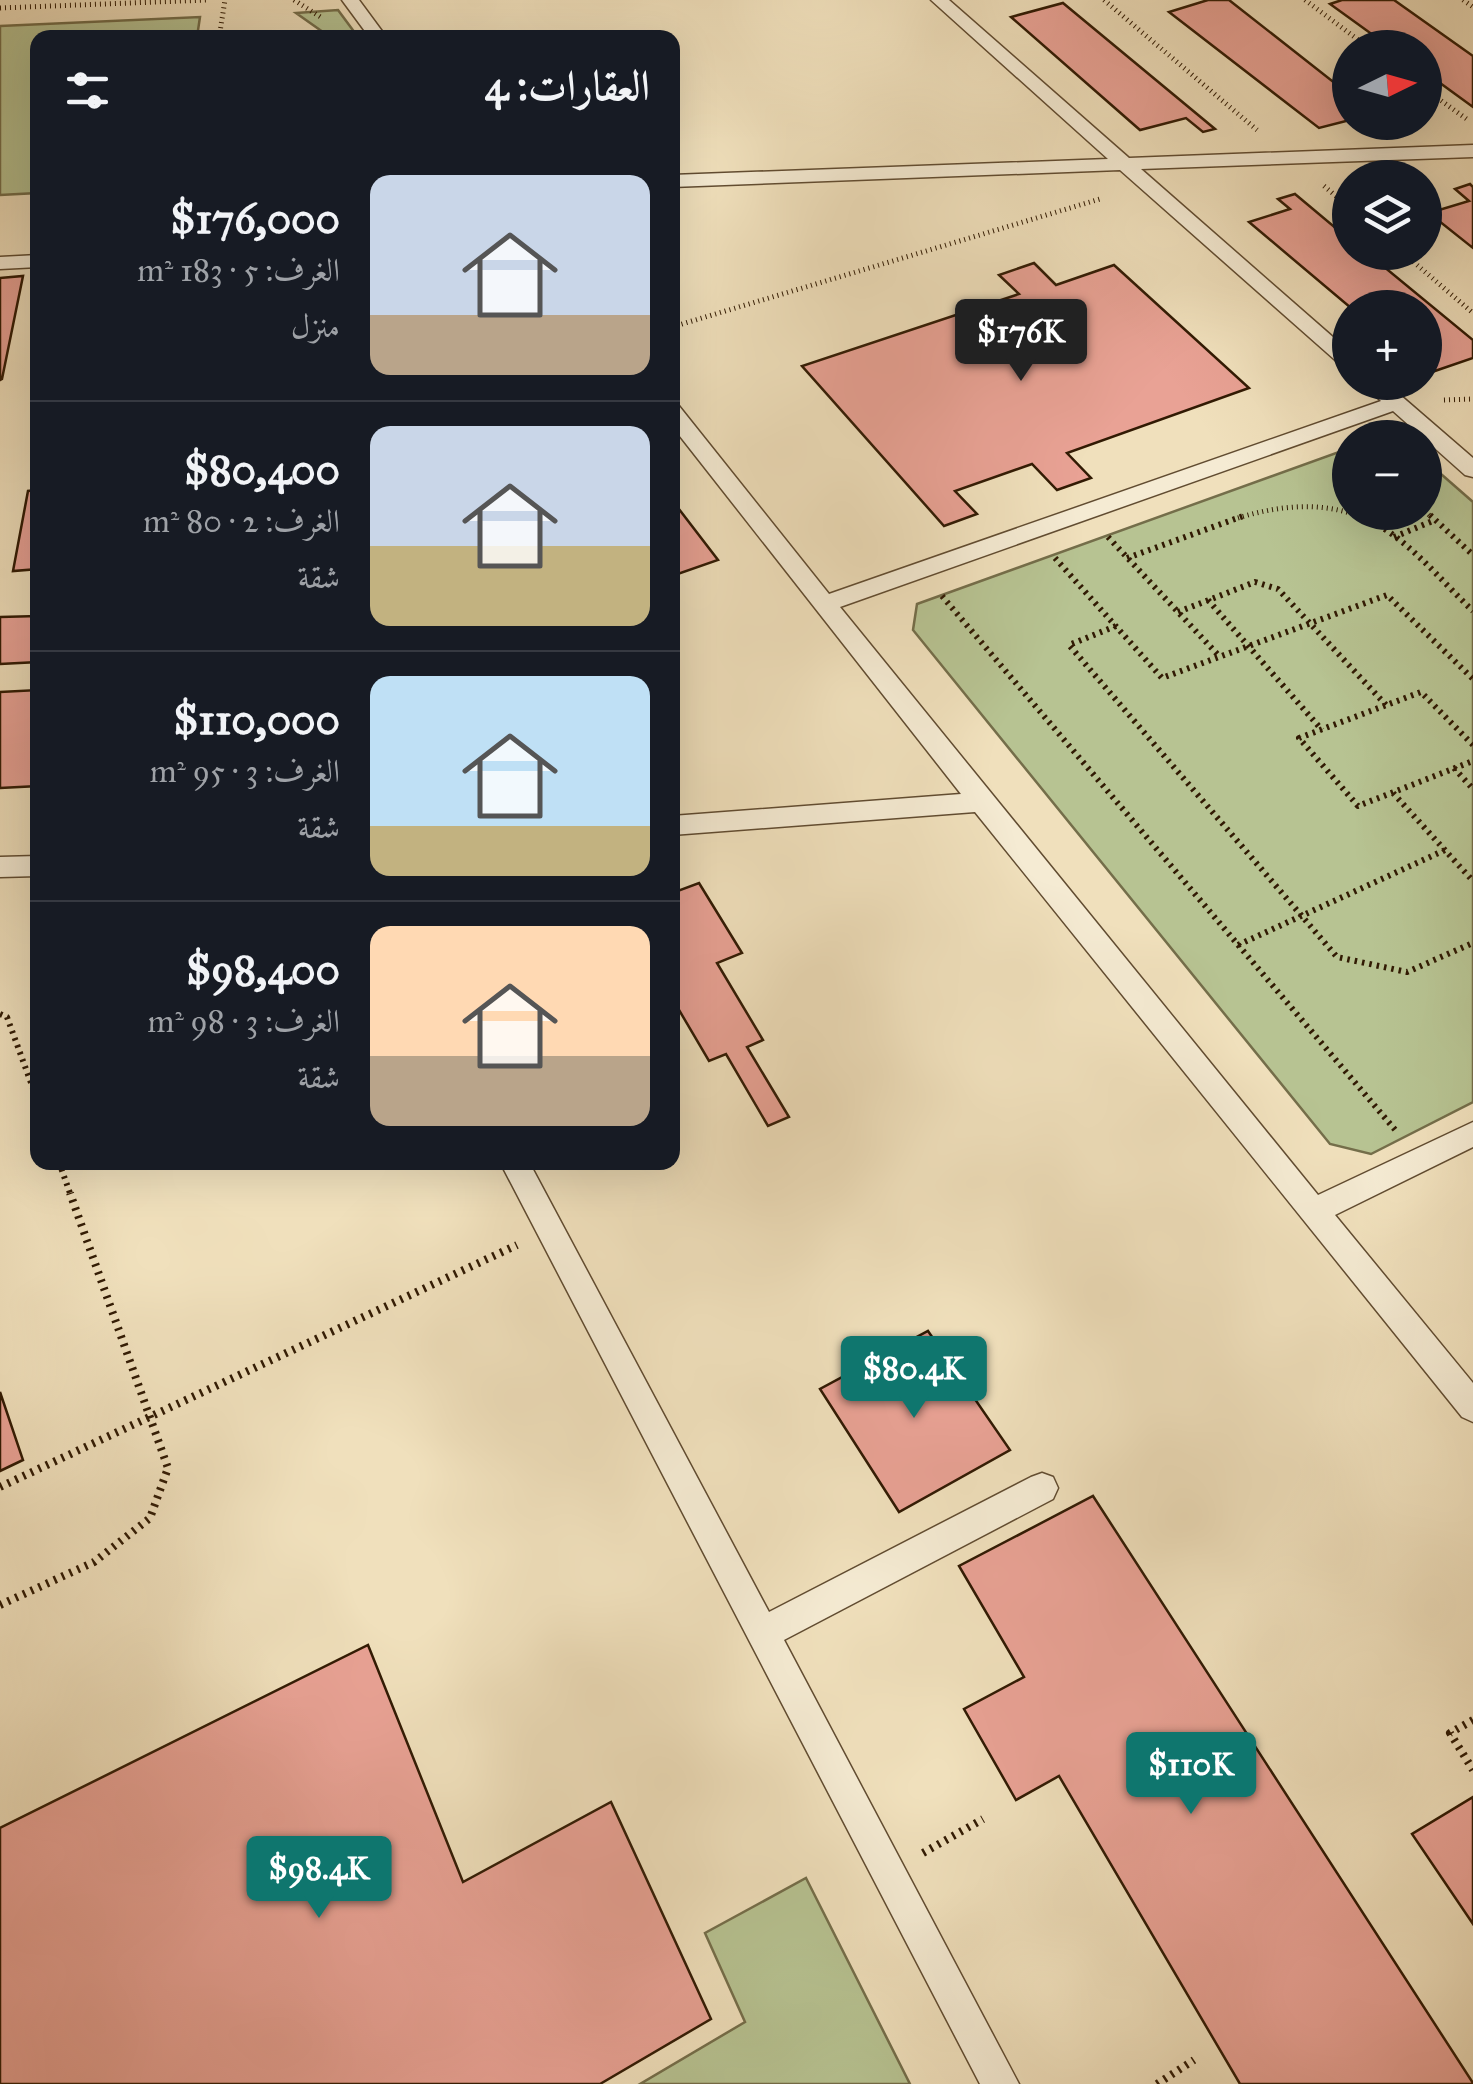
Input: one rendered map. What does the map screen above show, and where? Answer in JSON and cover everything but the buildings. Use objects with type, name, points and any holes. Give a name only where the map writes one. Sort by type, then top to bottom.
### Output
[{"type":"lane","points":[[350,0],[373,30]]},
{"type":"lane","points":[[939,0],[1332,347]]},
{"type":"lane","points":[[680,181],[1473,150]]},
{"type":"lane","points":[[0,263],[30,262]]},
{"type":"lane","points":[[1393,400],[1473,470]]},
{"type":"lane","points":[[825,604],[1396,403]]},
{"type":"lane","points":[[680,422],[981,802],[1473,1407]]},
{"type":"lane","points":[[680,825],[981,802]]},
{"type":"lane","points":[[0,868],[30,866]]},
{"type":"lane","points":[[1314,1211],[1473,1134]]},
{"type":"lane","points":[[518,1170],[1000,2084]]},
{"type":"lane","points":[[762,1632],[1042,1488]]},
{"type":"path","points":[[0,8],[208,0]]},
{"type":"path","points":[[220,30],[225,0]]},
{"type":"path","points":[[1104,0],[1290,157]]},
{"type":"path","points":[[1305,0],[1345,30]]},
{"type":"path","points":[[1463,0],[1473,7]]},
{"type":"path","points":[[1442,101],[1473,124]]},
{"type":"path","points":[[680,325],[1144,185]]},
{"type":"path","points":[[1423,270],[1473,312]]},
{"type":"path","points":[[1128,558],[1265,508],[1321,505],[1378,523],[1473,611]]},
{"type":"path","points":[[1084,512],[1220,657]]},
{"type":"path","points":[[1442,527],[1473,556]]},
{"type":"path","points":[[1393,537],[1410,530]]},
{"type":"path","points":[[1031,531],[1162,678],[1387,595],[1473,679]]},
{"type":"path","points":[[920,570],[1420,1160]]},
{"type":"path","points":[[1178,612],[1255,582],[1278,589],[1386,706]]},
{"type":"path","points":[[1208,600],[1322,730]]},
{"type":"path","points":[[1116,626],[1069,645],[1337,957],[1407,972],[1473,943]]},
{"type":"path","points":[[1473,745],[1422,692],[1299,738],[1358,806],[1473,761]]},
{"type":"path","points":[[1454,768],[1473,788]]},
{"type":"path","points":[[1393,793],[1473,882]]},
{"type":"path","points":[[1238,945],[1445,850]]},
{"type":"path","points":[[0,1014],[8,1017],[30,1079]]},
{"type":"path","points":[[0,1605],[94,1562],[150,1518],[168,1468],[62,1170]]},
{"type":"path","points":[[0,1486],[550,1230]]},
{"type":"path","points":[[1473,1720],[1450,1733],[1473,1770]]},
{"type":"path","points":[[889,1872],[983,1819]]},
{"type":"path","points":[[1157,2084],[1194,2060]]},
{"type":"green space","points":[[338,10],[353,30],[320,30],[296,13]]},
{"type":"green space","points":[[200,17],[198,30],[30,30],[30,193],[0,195],[0,26]]},
{"type":"green space","points":[[1332,454],[1332,530],[1442,530],[1442,475],[1473,502],[1473,1102],[1371,1154],[1330,1144],[913,630],[917,604]]},
{"type":"green space","points":[[806,1878],[910,2084],[640,2084],[745,2022],[705,1933]]}]
